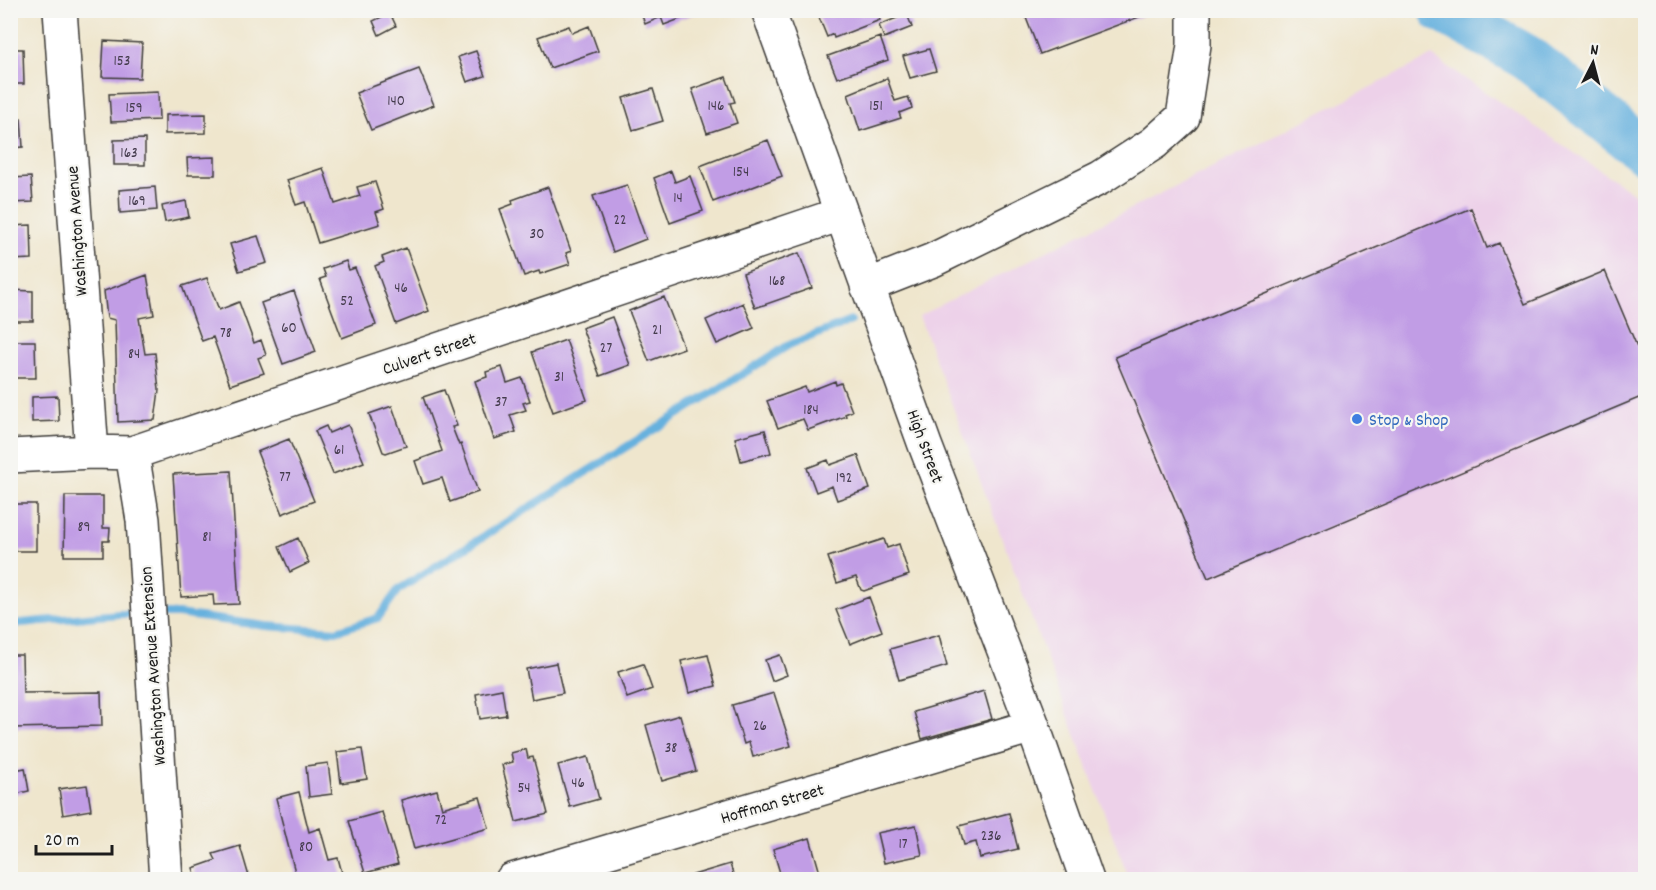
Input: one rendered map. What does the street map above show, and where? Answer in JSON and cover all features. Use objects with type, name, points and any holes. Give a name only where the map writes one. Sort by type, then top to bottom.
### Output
[{"type":"street","name":"Washington Avenue","points":[[60,10],[92,452]]},
{"type":"street","name":"High Street","points":[[768,10],[925,445],[1033,726],[1087,879]]},
{"type":"street","points":[[867,286],[933,260],[1100,178],[1154,143],[1183,117],[1194,45],[1194,10]]},
{"type":"street","name":"Culvert Street","points":[[10,456],[92,452],[132,453],[841,214]]},
{"type":"street","name":"Washington Avenue Extension","points":[[132,453],[143,520],[165,879]]},
{"type":"street","name":"Hoffman Street","points":[[512,879],[1033,726]]},
{"type":"shaded area","points":[[1432,56],[1645,201],[1645,879],[1129,879],[919,316]]},
{"type":"building","points":[[10,10],[15,10],[16,33],[10,34]]},
{"type":"building","points":[[242,10],[263,10],[263,13],[242,12]]},
{"type":"building","points":[[447,10],[475,10],[475,11],[451,20]]},
{"type":"building","points":[[640,10],[701,11],[664,25],[661,17],[645,24]]},
{"type":"building","points":[[816,10],[860,10],[861,15],[876,10],[880,20],[834,38],[833,34],[827,37]]},
{"type":"building","points":[[1023,10],[1155,10],[1155,11],[1040,54]]},
{"type":"building","points":[[390,13],[396,26],[379,35],[373,21]]},
{"type":"building","points":[[907,14],[912,27],[884,38],[879,25]]},
{"type":"building","points":[[569,26],[572,33],[589,26],[598,51],[550,68],[538,37]]},
{"type":"building","points":[[880,37],[888,60],[837,78],[828,56]]},
{"type":"building","points":[[104,41],[142,43],[140,78],[102,77]]},
{"type":"building","points":[[10,49],[23,49],[24,84],[10,84]]},
{"type":"building","points":[[929,49],[936,71],[910,78],[903,56]]},
{"type":"building","points":[[476,51],[485,76],[467,82],[458,57]]},
{"type":"building","points":[[419,69],[434,105],[371,130],[356,93]]},
{"type":"building","points":[[726,77],[735,102],[730,103],[737,123],[707,133],[692,89]]},
{"type":"building","points":[[887,78],[895,101],[908,97],[912,108],[899,113],[901,118],[860,131],[848,94]]},
{"type":"building","points":[[653,89],[663,121],[633,130],[623,98]]},
{"type":"building","points":[[158,92],[159,120],[111,122],[109,94]]},
{"type":"building","points":[[206,114],[206,133],[165,134],[165,115]]},
{"type":"building","points":[[10,119],[21,119],[23,147],[10,148]]},
{"type":"building","points":[[145,139],[145,165],[114,165],[114,140]]},
{"type":"building","points":[[768,140],[782,176],[713,202],[700,166]]},
{"type":"building","points":[[215,157],[215,175],[188,175],[187,158]]},
{"type":"building","points":[[323,168],[335,204],[360,196],[357,187],[375,182],[384,209],[376,212],[380,224],[318,243],[305,202],[296,205],[287,180]]},
{"type":"building","points":[[671,171],[675,182],[690,176],[703,211],[670,223],[654,178]]},
{"type":"building","points":[[31,177],[33,202],[10,203],[10,178]]},
{"type":"building","points":[[627,185],[646,239],[613,252],[593,196]]},
{"type":"building","points":[[155,187],[157,210],[120,213],[119,190]]},
{"type":"building","points":[[548,187],[571,251],[566,253],[570,264],[540,274],[539,271],[524,276],[500,209],[513,204],[512,200]]},
{"type":"building","points":[[186,201],[189,217],[165,222],[162,206]]},
{"type":"building","points":[[1471,208],[1487,248],[1499,243],[1525,304],[1605,271],[1646,368],[1646,395],[1208,578],[1115,357]]},
{"type":"building","points":[[31,225],[32,259],[10,260],[10,226]]},
{"type":"building","points":[[258,236],[267,263],[239,271],[230,244]]},
{"type":"building","points":[[406,248],[429,311],[396,324],[375,266],[384,262],[382,257]]},
{"type":"building","points":[[799,253],[812,288],[755,308],[743,273]]},
{"type":"building","points":[[346,261],[349,270],[355,268],[376,325],[342,338],[320,279],[326,277],[323,269]]},
{"type":"building","points":[[147,275],[154,315],[139,318],[145,354],[155,353],[159,390],[155,420],[118,422],[115,320],[107,318],[104,291]]},
{"type":"building","points":[[207,278],[219,310],[239,302],[254,343],[261,340],[266,355],[258,358],[264,373],[230,385],[213,337],[202,341],[182,286]]},
{"type":"building","points":[[10,290],[33,291],[33,321],[14,321],[14,325],[10,325]]},
{"type":"building","points":[[294,291],[316,352],[283,364],[261,303]]},
{"type":"building","points":[[664,297],[684,348],[649,361],[629,311]]},
{"type":"building","points":[[743,303],[754,328],[717,344],[706,320]]},
{"type":"building","points":[[612,317],[630,365],[600,376],[582,328]]},
{"type":"building","points":[[566,340],[587,400],[553,412],[532,352]]},
{"type":"building","points":[[10,341],[35,341],[36,378],[10,378]]},
{"type":"building","points":[[502,367],[507,383],[522,378],[530,401],[523,403],[526,410],[510,415],[516,432],[494,439],[475,381],[487,377],[486,372]]},
{"type":"building","points":[[835,381],[836,385],[841,383],[852,411],[845,414],[846,416],[808,430],[803,419],[778,428],[767,401],[805,387],[807,392]]},
{"type":"building","points":[[444,390],[457,426],[452,427],[459,445],[461,444],[478,492],[450,502],[442,478],[423,484],[415,461],[442,451],[423,397]]},
{"type":"building","points":[[58,396],[59,421],[32,422],[32,397]]},
{"type":"building","points":[[392,406],[406,446],[386,453],[383,452],[369,414]]},
{"type":"building","points":[[348,425],[364,462],[333,474],[315,431],[326,426],[329,433]]},
{"type":"building","points":[[765,430],[771,453],[741,461],[735,438]]},
{"type":"building","points":[[289,439],[314,501],[282,514],[257,452]]},
{"type":"building","points":[[858,455],[870,489],[837,500],[832,486],[816,492],[807,468],[828,460],[830,465]]},
{"type":"building","points":[[231,471],[239,604],[214,605],[213,595],[181,597],[173,474]]},
{"type":"building","points":[[65,496],[103,496],[103,528],[110,528],[109,541],[103,541],[103,556],[64,556]]},
{"type":"building","points":[[10,504],[36,504],[36,551],[10,551]]},
{"type":"building","points":[[298,538],[309,563],[290,572],[279,547]]},
{"type":"building","points":[[884,539],[887,548],[899,544],[909,575],[864,591],[861,590],[856,577],[837,583],[828,557]]},
{"type":"building","points":[[869,597],[882,631],[850,644],[836,610]]},
{"type":"building","points":[[939,635],[947,666],[899,680],[890,649]]},
{"type":"building","points":[[10,655],[22,655],[23,693],[101,692],[102,726],[12,728]]},
{"type":"building","points":[[708,655],[716,686],[689,693],[681,661]]},
{"type":"building","points":[[780,655],[787,675],[772,681],[765,660]]},
{"type":"building","points":[[556,663],[563,693],[532,699],[526,669]]},
{"type":"building","points":[[643,664],[652,689],[627,698],[618,672]]},
{"type":"building","points":[[502,689],[506,715],[480,719],[476,694]]},
{"type":"building","points":[[984,691],[992,719],[922,739],[914,712]]},
{"type":"building","points":[[774,693],[791,746],[753,757],[749,742],[744,744],[732,705]]},
{"type":"building","points":[[680,715],[696,771],[662,781],[646,725]]},
{"type":"building","points":[[362,749],[367,779],[341,783],[337,752]]},
{"type":"building","points":[[526,749],[528,758],[533,757],[548,814],[516,822],[502,765],[513,762],[511,753]]},
{"type":"building","points":[[588,757],[599,799],[570,807],[558,765]]},
{"type":"building","points":[[328,763],[332,794],[309,797],[306,766]]},
{"type":"building","points":[[25,768],[29,791],[10,795],[10,771]]},
{"type":"building","points":[[87,785],[91,810],[63,815],[59,789]]},
{"type":"building","points":[[437,790],[442,808],[480,797],[489,828],[414,849],[401,800]]},
{"type":"building","points":[[299,792],[309,832],[320,828],[329,860],[338,858],[342,873],[340,879],[297,880],[276,798]]},
{"type":"building","points":[[382,812],[398,864],[365,873],[349,821]]},
{"type":"building","points":[[1009,813],[1018,849],[980,858],[976,842],[964,845],[959,826]]},
{"type":"building","points":[[916,825],[922,855],[884,863],[877,833]]},
{"type":"building","points":[[810,838],[822,880],[782,880],[773,849]]},
{"type":"building","points":[[240,846],[250,880],[197,880],[193,868],[216,860],[213,854]]},
{"type":"building","points":[[730,864],[735,880],[695,880],[693,875]]},
{"type":"waterway","points":[[1442,10],[1526,57],[1646,152]]},
{"type":"waterway","points":[[156,614],[178,614],[266,626],[336,631],[378,618],[398,590],[789,345],[851,321]]},
{"type":"waterway","points":[[10,624],[141,614]]},
{"type":"place","name":"Stop & Shop","points":[[1357,419]]}]
